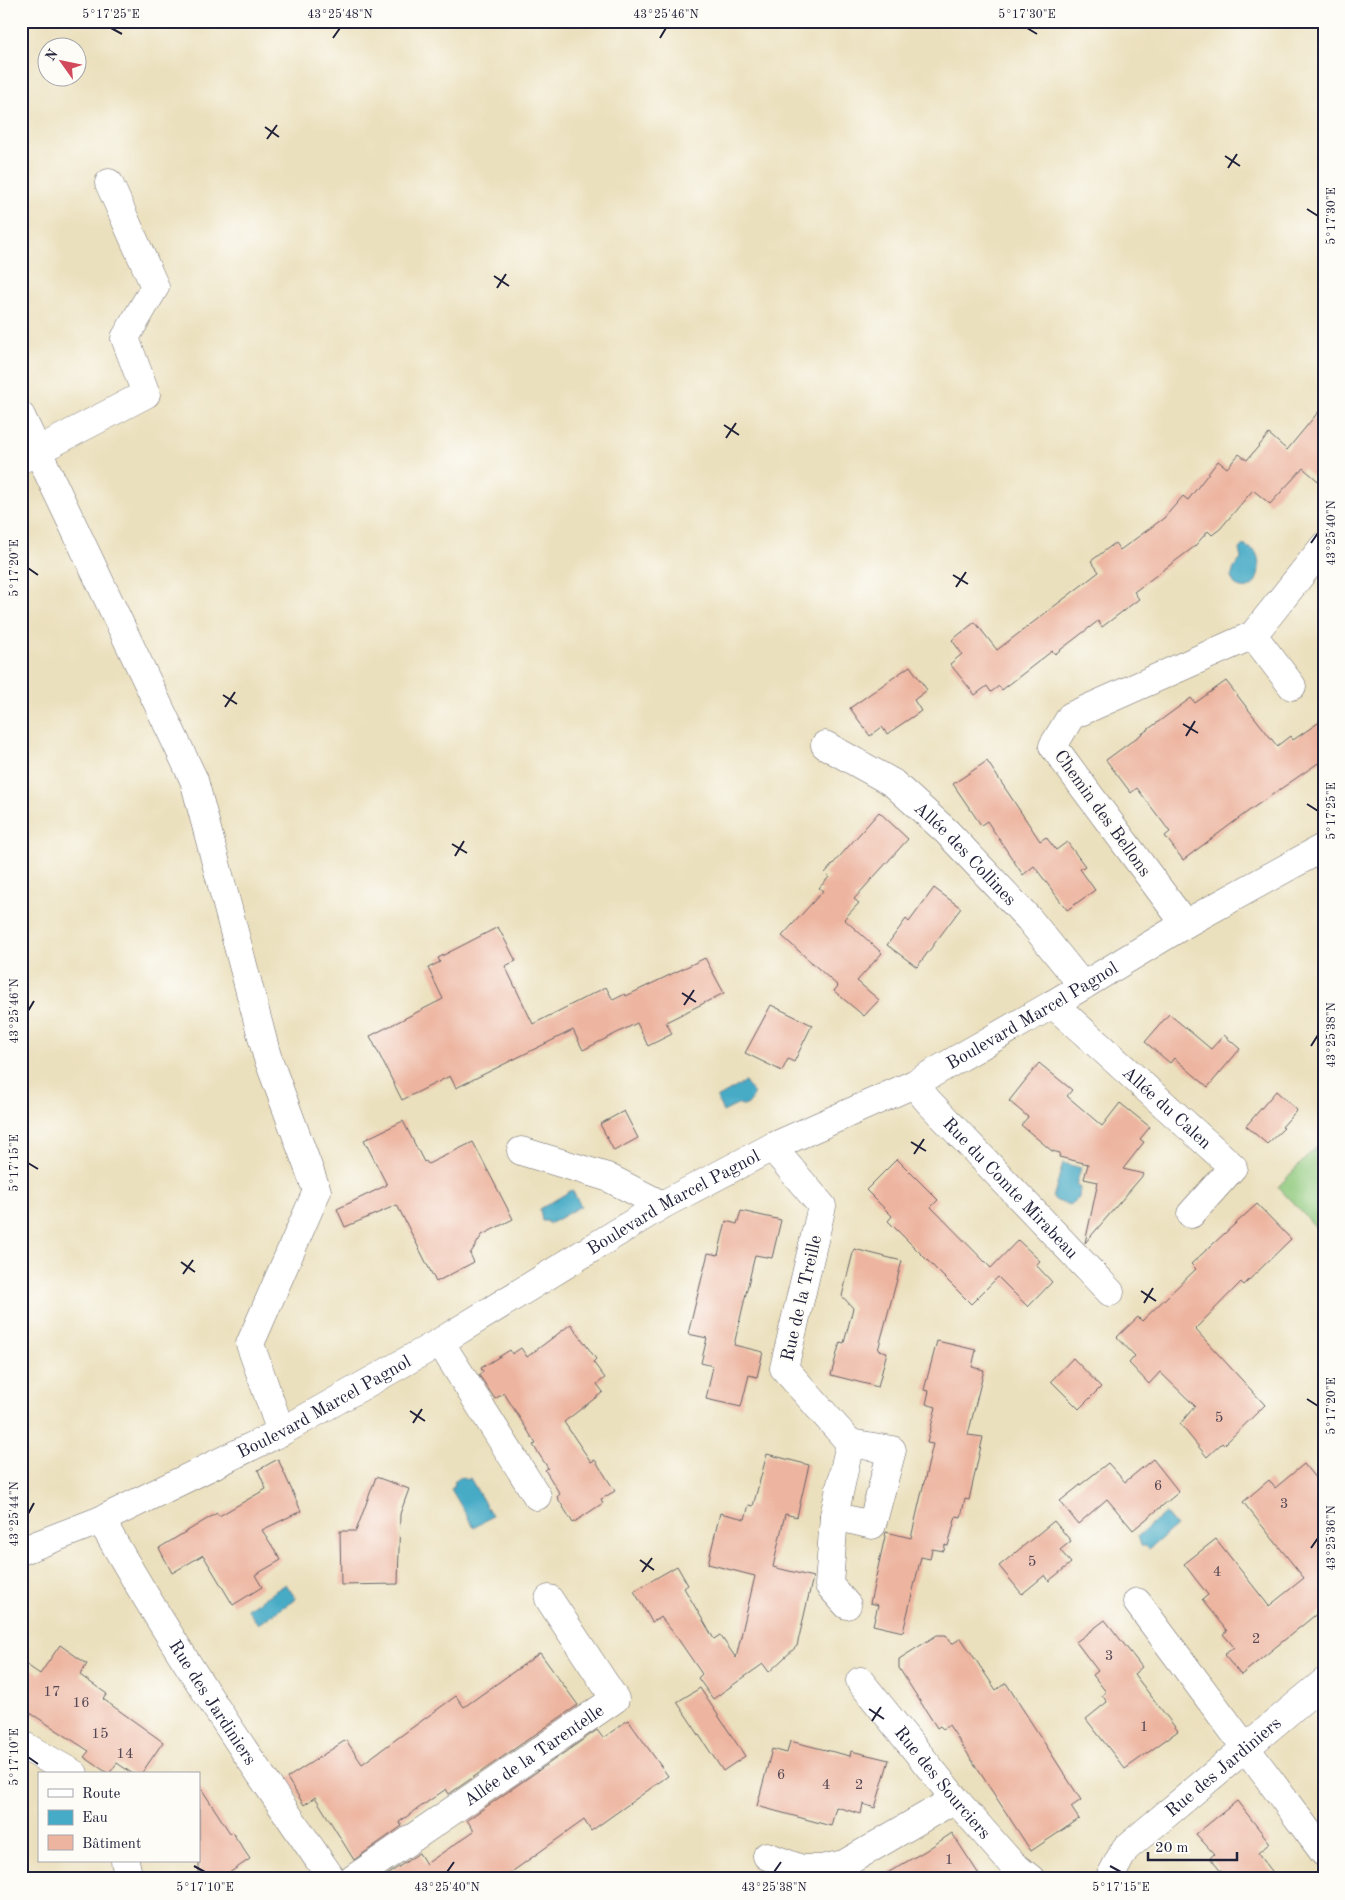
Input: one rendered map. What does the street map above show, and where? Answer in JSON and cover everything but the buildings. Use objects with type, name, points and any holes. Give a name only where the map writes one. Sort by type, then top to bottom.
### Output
[{"type":"street","points":[[29,455],[146,394],[125,338],[155,286],[109,183]]},
{"type":"street","points":[[21,416],[29,455],[194,780],[268,1056],[317,1191],[250,1344],[281,1432]]},
{"type":"street","name":"Chemin des Bellons","points":[[1184,924],[1053,746],[1071,716],[1253,635],[1324,546]]},
{"type":"street","points":[[1253,635],[1292,686]]},
{"type":"street","name":"Allée des Collines","points":[[825,745],[893,783],[947,832],[1029,919],[1083,986]]},
{"type":"street","name":"Boulevard Marcel Pagnol","points":[[21,1551],[101,1520],[281,1432],[440,1342],[662,1205],[772,1147],[914,1084],[1054,1004],[1184,924],[1324,848]]},
{"type":"street","name":"Allée du Calen","points":[[1054,1004],[1233,1167],[1191,1214]]},
{"type":"street","name":"Rue du Comte Mirabeau","points":[[914,1084],[1110,1292]]},
{"type":"street","name":"Rue de la Treille","points":[[772,1147],[822,1206],[784,1368],[850,1443]]},
{"type":"street","points":[[521,1151],[607,1177],[662,1205]]},
{"type":"street","points":[[440,1342],[537,1496]]},
{"type":"street","points":[[834,1516],[872,1526],[892,1450],[850,1443],[834,1516],[829,1585],[847,1605]]},
{"type":"street","name":"Rue des Jardiniers","points":[[101,1520],[235,1739],[332,1879]]},
{"type":"street","name":"Allée de la Tarentelle","points":[[353,1879],[615,1699],[549,1599]]},
{"type":"street","points":[[1137,1602],[1324,1853]]},
{"type":"street","name":"Rue des Sourciers","points":[[860,1681],[955,1800],[1012,1864],[1031,1879]]},
{"type":"street","name":"Rue des Jardiniers","points":[[1110,1879],[1126,1849],[1324,1682]]},
{"type":"street","points":[[21,1744],[70,1772]]},
{"type":"street","points":[[767,1856],[802,1869],[821,1869],[844,1864],[955,1800]]},
{"type":"street","points":[[125,1862],[129,1879]]},
{"type":"green space","points":[[1324,1139],[1324,1236],[1278,1187]]},
{"type":"water","points":[[1243,545],[1255,551],[1259,564],[1259,571],[1254,584],[1244,588],[1236,586],[1231,578],[1234,568],[1241,559],[1239,549]]},
{"type":"water","points":[[745,1082],[754,1094],[750,1103],[744,1106],[739,1104],[723,1112],[717,1098]]},
{"type":"water","points":[[1063,1163],[1081,1168],[1076,1185],[1080,1188],[1079,1198],[1070,1205],[1053,1198]]},
{"type":"water","points":[[572,1190],[581,1206],[549,1224],[547,1221],[542,1221],[540,1209]]},
{"type":"water","points":[[462,1477],[467,1480],[470,1478],[492,1516],[474,1528],[451,1489],[454,1487],[455,1480]]},
{"type":"water","points":[[1165,1513],[1176,1526],[1149,1549],[1146,1546],[1141,1546],[1138,1536]]},
{"type":"water","points":[[286,1584],[296,1599],[258,1624],[247,1609]]}]
